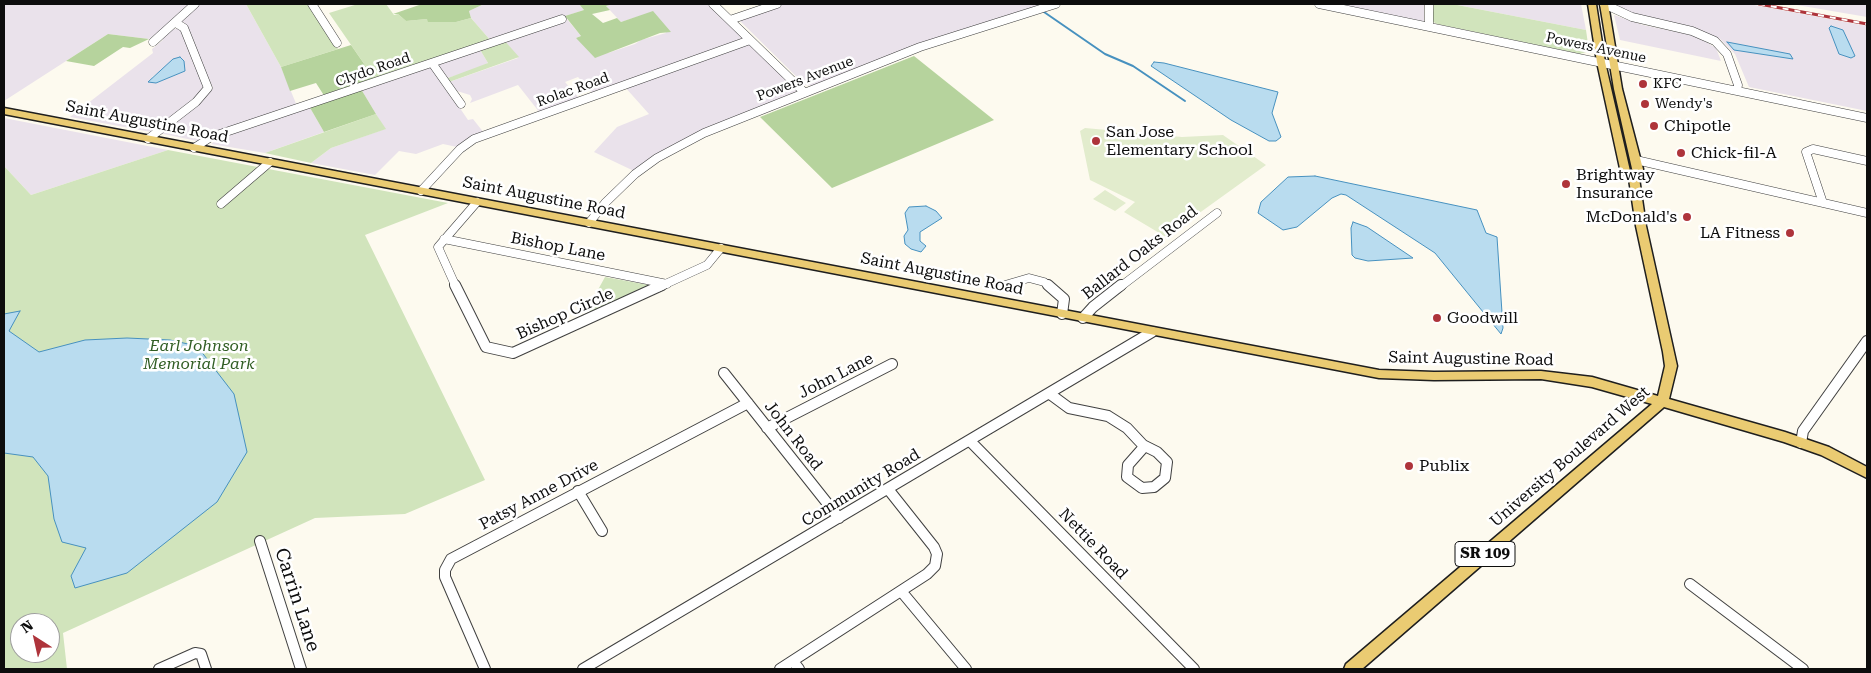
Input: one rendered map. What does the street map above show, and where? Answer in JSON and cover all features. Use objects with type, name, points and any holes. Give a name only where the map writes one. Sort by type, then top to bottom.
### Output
[{"type":"main road","name":"University Boulevard West","points":[[1592,4],[1601,62],[1626,173],[1634,177]]},
{"type":"main road","name":"University Boulevard West","points":[[1604,4],[1614,65],[1636,160],[1638,173],[1634,177]]},
{"type":"main road","name":"Saint Augustine Road","points":[[4,111],[1379,374],[1418,376],[1541,375],[1600,383],[1801,443],[1867,473]]},
{"type":"main road","points":[[1621,147],[1627,151],[1628,157],[1636,160]]},
{"type":"main road","name":"University Boulevard West","points":[[1350,669],[1663,402],[1671,366],[1642,226],[1634,177]]},
{"type":"street","points":[[153,42],[158,35],[176,23],[181,14],[195,4]]},
{"type":"street","points":[[312,4],[337,43]]},
{"type":"street","points":[[713,4],[804,92]]},
{"type":"street","points":[[730,20],[777,4]]},
{"type":"street","name":"Powers Avenue","points":[[589,223],[615,192],[657,158],[704,133],[804,92],[938,41],[1056,4]]},
{"type":"street","name":"Powers Avenue","points":[[1319,4],[1867,118]]},
{"type":"street","points":[[1429,4],[1429,27]]},
{"type":"street","points":[[1604,4],[1632,18],[1692,31],[1714,41],[1727,54],[1738,85],[1737,90]]},
{"type":"street","name":"Clydo Road","points":[[194,148],[211,137],[562,19]]},
{"type":"street","points":[[148,138],[196,102],[208,88],[184,28],[176,23]]},
{"type":"street","name":"Rolac Road","points":[[422,191],[463,146],[474,139],[750,40]]},
{"type":"street","points":[[432,63],[461,104]]},
{"type":"street","points":[[1823,203],[1806,152],[1813,149],[1867,161]]},
{"type":"street","points":[[1636,160],[1867,213]]},
{"type":"street","points":[[221,204],[270,162]]},
{"type":"street","points":[[444,239],[477,202]]},
{"type":"street","name":"Ballard Oaks Road","points":[[1083,318],[1093,307],[1217,213]]},
{"type":"street","name":"Bishop Circle","points":[[444,239],[438,247],[439,253],[486,347],[513,353],[707,265],[721,248]]},
{"type":"street","name":"Bishop Lane","points":[[444,239],[667,284]]},
{"type":"street","points":[[1005,285],[1029,278],[1044,282],[1064,299],[1062,314]]},
{"type":"street","name":"Community Road","points":[[583,669],[1152,332]]},
{"type":"street","points":[[1801,443],[1803,431],[1867,341]]},
{"type":"street","name":"John Lane","points":[[767,428],[892,364]]},
{"type":"street","name":"John Road","points":[[724,373],[839,518]]},
{"type":"street","points":[[1050,394],[1069,408],[1108,416],[1127,428],[1143,444],[1157,452],[1167,462],[1165,478],[1154,487],[1142,488],[1136,485],[1126,473],[1128,465],[1143,448],[1143,444]]},
{"type":"street","name":"Patsy Anne Drive","points":[[485,669],[445,577],[445,570],[451,559],[457,554],[748,403]]},
{"type":"street","name":"Nettie Road","points":[[970,441],[1194,669]]},
{"type":"street","points":[[780,669],[796,665],[927,574],[935,566],[937,554],[888,489]]},
{"type":"street","points":[[578,491],[602,531]]},
{"type":"street","name":"Carrin Lane","points":[[260,541],[301,669]]},
{"type":"street","points":[[1690,584],[1804,669]]},
{"type":"street","points":[[901,591],[966,669]]},
{"type":"street","points":[[159,669],[195,653],[201,654],[206,669]]},
{"type":"shaded area","points":[[4,4],[246,4],[281,67],[297,106],[197,141],[159,133],[213,88],[184,22],[172,23],[149,39],[108,34],[4,101]]},
{"type":"shaded area","points":[[484,4],[579,4],[584,10],[491,41],[471,18],[469,11]]},
{"type":"shaded area","points":[[613,4],[710,4],[744,37],[741,41],[593,94],[578,77],[565,82],[580,99],[540,113],[518,85],[470,103],[472,99],[470,95],[457,91],[449,82],[518,58],[504,40],[566,18],[581,36],[576,38],[608,53],[635,44],[641,40],[666,33],[653,12],[621,22],[606,6]]},
{"type":"shaded area","points":[[782,4],[1035,4],[1040,7],[814,86],[805,85],[739,20]]},
{"type":"shaded area","points":[[1334,4],[1424,4],[1424,21],[1419,21]]},
{"type":"shaded area","points":[[1452,4],[1581,4],[1586,30]]},
{"type":"shaded area","points":[[1613,4],[1749,4],[1867,26],[1867,111],[1749,87],[1735,54],[1720,39],[1688,26],[1631,13]]},
{"type":"shaded area","points":[[1791,4],[1867,4],[1867,17]]},
{"type":"shaded area","points":[[1614,15],[1643,25],[1696,36],[1716,48],[1721,61],[1620,40]]},
{"type":"shaded area","points":[[180,28],[204,83],[203,92],[151,132],[70,117],[153,53],[152,49],[163,40],[162,36],[169,30]],"holes":[[[173,59],[185,71],[156,83],[152,77]]]},
{"type":"shaded area","points":[[747,43],[751,44],[797,91],[694,135],[634,171],[594,152],[617,127],[649,114],[624,86]]},
{"type":"shaded area","points":[[479,48],[488,63],[482,67],[448,78],[437,64]]},
{"type":"shaded area","points":[[432,67],[468,120],[473,119],[484,133],[469,138],[457,147],[443,144],[416,154],[399,151],[375,175],[311,163],[331,148],[385,129],[361,89]]},
{"type":"shaded area","points":[[309,106],[324,132],[265,153],[211,144],[220,137]]},
{"type":"shaded area","points":[[4,118],[168,150],[31,195],[4,166]]},
{"type":"green space","points":[[246,4],[308,4],[338,49],[281,67]]},
{"type":"green space","points":[[358,4],[386,4],[394,15],[398,14],[406,21],[427,19],[456,22],[471,18],[491,41],[376,81],[329,13]]},
{"type":"green space","points":[[422,4],[484,4],[469,11],[471,18],[456,22],[428,22],[427,19],[406,21],[398,14],[393,14]]},
{"type":"green space","points":[[579,4],[613,4],[606,6],[610,10],[592,14],[603,23],[617,18],[621,22],[653,11],[671,32],[660,33],[595,58],[576,38],[581,36],[565,16],[584,10]]},
{"type":"green space","points":[[1434,4],[1452,4],[1586,30],[1589,51],[1580,54],[1437,24],[1432,21]]},
{"type":"green space","points":[[108,34],[149,39],[130,48],[123,47],[94,66],[66,61]]},
{"type":"green space","points":[[504,40],[519,57],[449,82],[448,78],[488,63],[479,48]]},
{"type":"green space","points":[[351,45],[376,81],[325,97],[316,83],[290,91],[281,67]]},
{"type":"green space","points":[[914,56],[994,120],[832,188],[760,117]]},
{"type":"green space","points":[[361,89],[376,114],[324,132],[309,106]]},
{"type":"green space","points":[[376,114],[386,129],[331,148],[311,163],[265,153]]},
{"type":"green space","points":[[1085,128],[1182,137],[1223,135],[1266,165],[1166,237],[1124,212],[1135,202],[1090,180],[1080,131]]},
{"type":"green space","name":"Earl Johnson Memorial Park","points":[[168,150],[448,203],[365,235],[485,480],[405,514],[315,518],[63,633],[67,669],[4,669],[4,166],[31,195]]},
{"type":"green space","points":[[1105,190],[1126,203],[1115,211],[1093,199]]},
{"type":"green space","points":[[605,277],[654,286],[592,314],[588,308]]},
{"type":"water","points":[[1831,26],[1843,30],[1855,56],[1851,58],[1839,54],[1829,28]]},
{"type":"water","points":[[1727,42],[1790,54],[1793,59],[1734,50]]},
{"type":"water","points":[[180,57],[184,61],[185,71],[156,83],[148,82],[173,59]]},
{"type":"water","points":[[1154,62],[1278,92],[1272,113],[1281,137],[1276,141],[1269,141],[1231,120],[1151,66]]},
{"type":"water","points":[[1315,176],[1477,210],[1486,233],[1497,237],[1503,328],[1501,334],[1435,253],[1346,195],[1341,194],[1332,198],[1297,227],[1283,230],[1258,213],[1261,202],[1288,177]]},
{"type":"water","points":[[926,206],[936,211],[942,218],[920,232],[920,241],[926,246],[921,252],[911,249],[905,244],[904,236],[908,230],[905,213],[909,207]]},
{"type":"water","points":[[1353,222],[1367,227],[1413,258],[1368,261],[1355,258],[1352,255],[1351,228]]},
{"type":"water","points":[[20,311],[9,331],[39,352],[85,340],[127,338],[170,340],[197,346],[234,394],[247,452],[217,502],[127,573],[75,588],[71,576],[86,548],[62,542],[54,519],[48,476],[33,457],[4,453],[4,314]]},
{"type":"waterway","points":[[1044,12],[1105,54],[1133,66],[1185,101]]},
{"type":"railway","points":[[1759,4],[1867,24]]},
{"type":"place","name":"KFC","points":[[1643,84]]},
{"type":"place","name":"Wendy's","points":[[1645,104]]},
{"type":"place","name":"Chipotle","points":[[1654,126]]},
{"type":"place","name":"San Jose Elementary School","points":[[1096,141]]},
{"type":"place","name":"Chick-fil-A","points":[[1681,153]]},
{"type":"place","name":"Brightway Insurance","points":[[1566,184]]},
{"type":"place","name":"McDonald's","points":[[1687,217]]},
{"type":"place","name":"LA Fitness","points":[[1790,233]]},
{"type":"place","name":"Goodwill","points":[[1437,318]]},
{"type":"place","name":"Publix","points":[[1409,466]]}]
